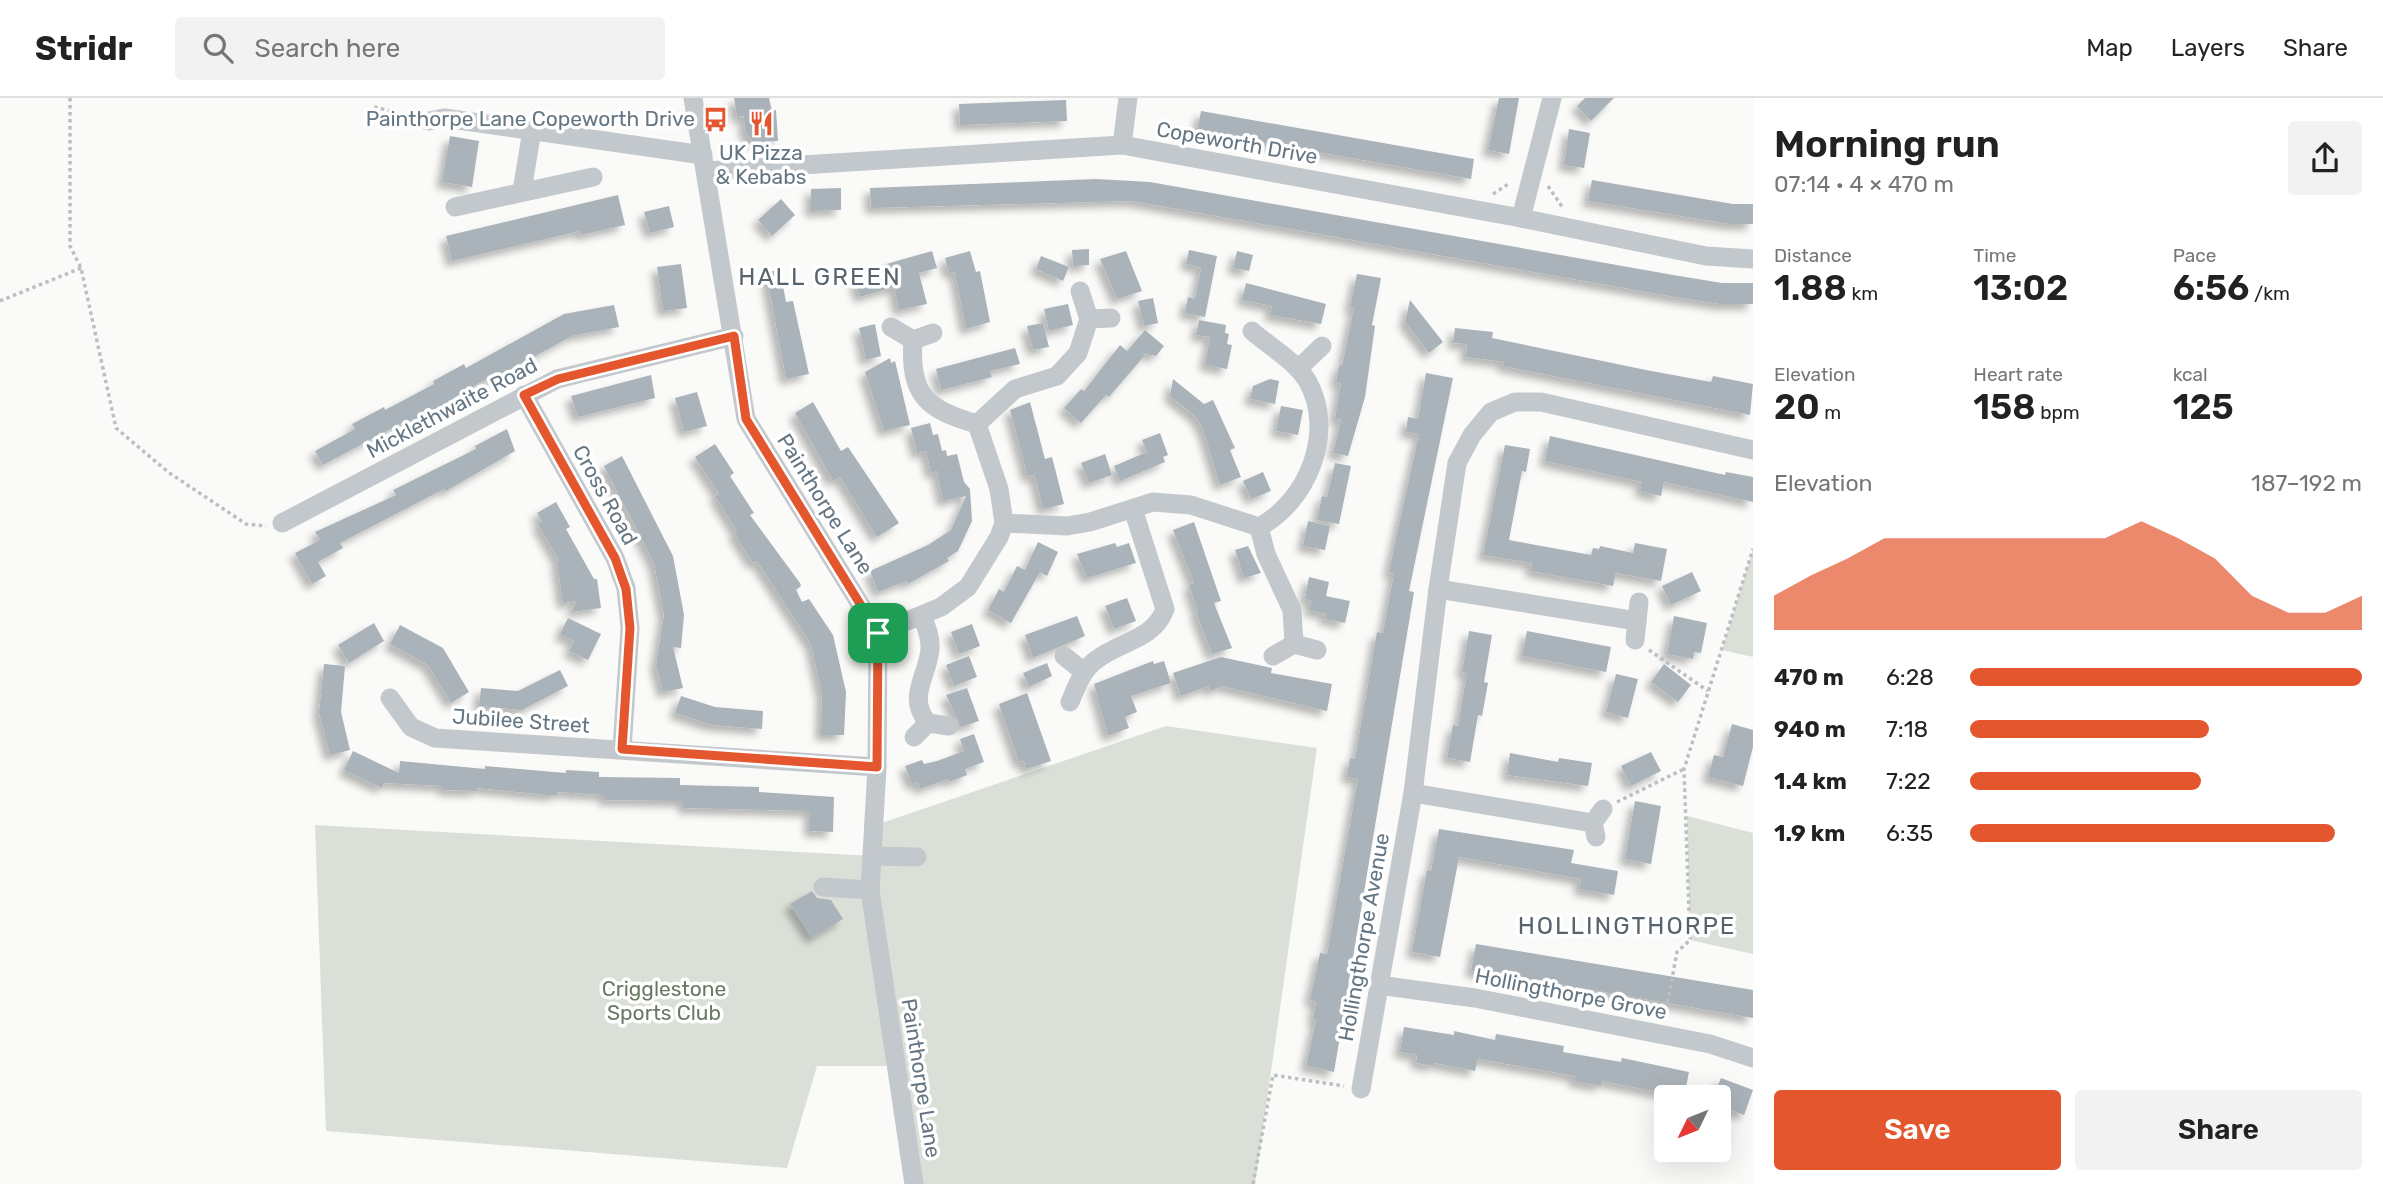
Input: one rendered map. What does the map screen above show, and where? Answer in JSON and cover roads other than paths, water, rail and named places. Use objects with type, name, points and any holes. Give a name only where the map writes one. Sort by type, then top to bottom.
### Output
[{"type":"street","name":"Painthorpe Lane","points":[[693,98],[746,419],[878,633],[877,767],[870,890],[914,1184]]},
{"type":"street","points":[[1122,145],[1128,98]]},
{"type":"street","points":[[1521,218],[1552,98]]},
{"type":"street","name":"Copeworth Drive","points":[[429,121],[444,118],[531,130],[705,163],[1122,145],[1521,218],[1706,256],[1753,258]]},
{"type":"street","points":[[522,191],[531,130]]},
{"type":"street","points":[[455,207],[593,177]]},
{"type":"street","points":[[977,424],[1015,389],[1057,376],[1078,354],[1089,319],[1080,290]]},
{"type":"street","points":[[1089,319],[1111,318]]},
{"type":"street","points":[[891,327],[913,340]]},
{"type":"street","points":[[1004,523],[1066,526],[1153,502],[1191,505],[1227,519],[1259,527],[1272,520],[1300,491],[1315,454],[1318,435],[1315,398],[1298,369],[1252,331]]},
{"type":"street","points":[[913,340],[933,332]]},
{"type":"street","name":"Micklethwaite Road","points":[[282,523],[558,379],[734,336]]},
{"type":"street","points":[[913,340],[914,370],[926,400],[937,411],[977,424]]},
{"type":"street","points":[[1298,369],[1322,346]]},
{"type":"street","name":"Cross Road","points":[[524,395],[615,558],[626,589],[630,628],[622,749]]},
{"type":"street","name":"Hollingthorpe Avenue","points":[[1361,1089],[1413,793],[1438,589],[1457,463],[1472,435],[1491,412],[1515,402],[1541,401],[1753,450]]},
{"type":"street","points":[[878,633],[941,607],[968,587],[1004,523],[999,489],[977,424]]},
{"type":"street","points":[[1070,702],[1084,672],[1109,651],[1151,631],[1161,621],[1165,608],[1133,509]]},
{"type":"street","points":[[1259,527],[1266,554],[1293,610],[1294,644]]},
{"type":"street","points":[[1438,589],[1637,621]]},
{"type":"street","points":[[922,616],[930,646],[917,689],[921,730],[949,726]]},
{"type":"street","points":[[1273,656],[1294,644],[1317,650]]},
{"type":"street","points":[[1064,656],[1084,672]]},
{"type":"street","name":"Jubilee Street","points":[[390,698],[411,727],[435,738],[877,767]]},
{"type":"street","points":[[1413,793],[1597,823]]},
{"type":"street","points":[[873,856],[917,857]]},
{"type":"street","points":[[823,887],[870,890]]},
{"type":"street","name":"Hollingthorpe Grove","points":[[1378,985],[1475,998],[1710,1044],[1753,1058]]},
{"type":"place","name":"Painthorpe Lane Copeworth Drive","points":[[715,119]]},
{"type":"place","name":"UK Pizza & Kebabs","points":[[761,124]]},
{"type":"district","name":"HALL GREEN","points":[[820,277]]},
{"type":"district","name":"HOLLINGTHORPE","points":[[1627,926]]},
{"type":"park label","name":"Crigglestone Sports Club","points":[[664,1001]]}]
